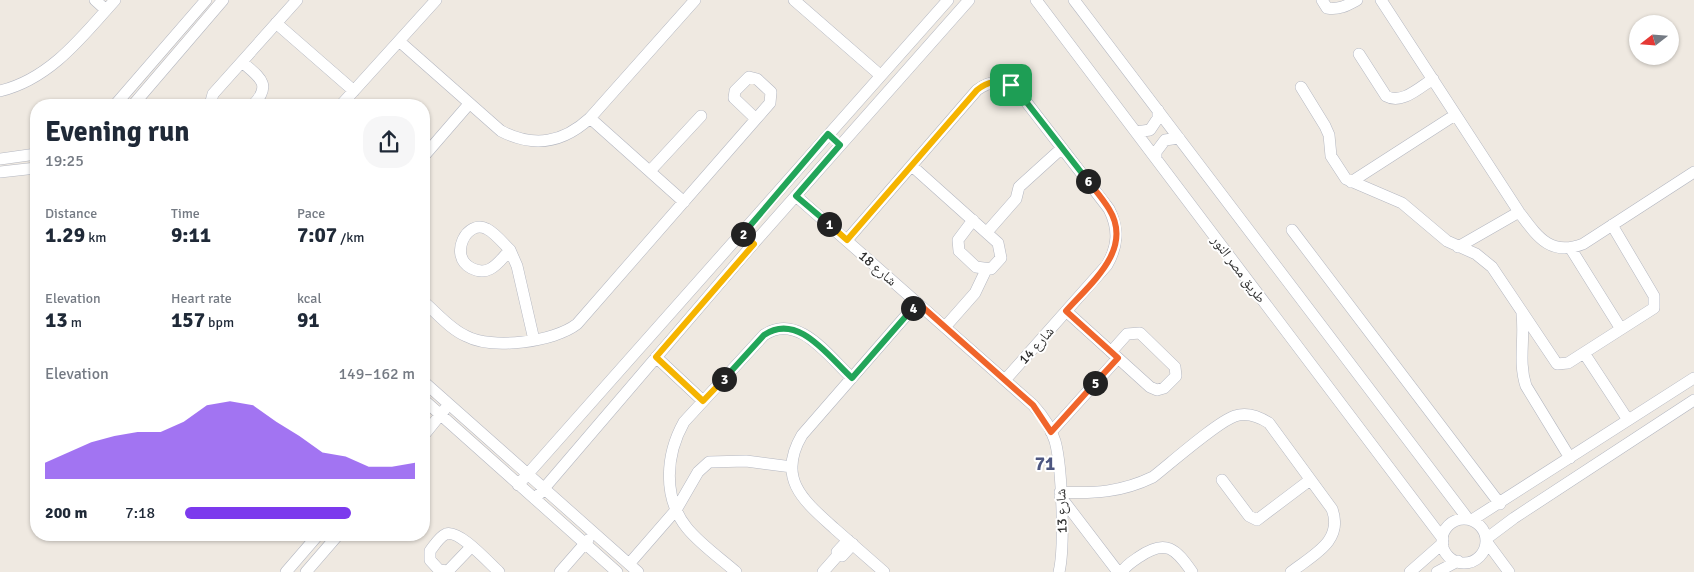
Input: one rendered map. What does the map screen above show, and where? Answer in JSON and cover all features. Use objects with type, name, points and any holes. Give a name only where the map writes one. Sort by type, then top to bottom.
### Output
[{"type":"street","points":[[95,0],[106,10]]},
{"type":"street","points":[[0,91],[30,80],[54,64],[114,0]]},
{"type":"street","points":[[120,99],[206,0]]},
{"type":"street","points":[[139,99],[223,0]]},
{"type":"street","points":[[212,99],[213,94],[297,0]]},
{"type":"street","points":[[347,99],[436,0]]},
{"type":"street","points":[[399,41],[502,131],[516,138],[531,142],[547,142],[564,138],[579,129],[695,0]]},
{"type":"street","points":[[794,0],[880,75]]},
{"type":"street","points":[[518,485],[948,0]]},
{"type":"street","points":[[535,499],[840,145],[969,0]]},
{"type":"street","name":"طريق مصر النور","points":[[1036,0],[1443,541]]},
{"type":"street","points":[[1074,0],[1470,519],[1482,527],[1486,540],[1510,572]]},
{"type":"street","points":[[1322,0],[1327,8],[1334,9],[1345,7],[1357,0]]},
{"type":"street","points":[[1381,0],[1519,212],[1545,242],[1556,248],[1571,249],[1583,244],[1694,172]]},
{"type":"street","points":[[276,23],[354,91]]},
{"type":"street","points":[[174,37],[184,46]]},
{"type":"street","points":[[1359,54],[1386,96],[1391,99],[1400,99],[1433,79]]},
{"type":"street","points":[[242,62],[260,78],[263,86],[258,99]]},
{"type":"street","name":"شارع 14","points":[[847,240],[977,90],[997,82],[1004,82],[1017,90],[1109,209],[1117,232],[1113,255],[1107,265],[1005,380]]},
{"type":"street","points":[[1301,87],[1326,126],[1331,156],[1344,176],[1351,182],[1402,203],[1458,248],[1476,254],[1492,267],[1557,364],[1564,365],[1651,310],[1655,300],[1612,225]]},
{"type":"street","points":[[430,149],[470,104]]},
{"type":"street","points":[[1136,132],[1143,132],[1156,125],[1158,110]]},
{"type":"street","points":[[1351,182],[1455,115]]},
{"type":"street","points":[[650,171],[700,116]]},
{"type":"street","points":[[590,118],[684,202]]},
{"type":"street","points":[[430,307],[469,338],[488,342],[534,340],[561,334],[577,324],[756,119]]},
{"type":"street","points":[[828,134],[840,145]]},
{"type":"street","points":[[1156,159],[1159,145],[1165,140],[1179,138]]},
{"type":"street","points":[[987,232],[1016,199],[1019,186],[1062,148]]},
{"type":"street","points":[[0,159],[30,155]]},
{"type":"street","points":[[912,166],[987,232],[998,243],[1002,252],[995,266],[986,270],[976,267],[957,248],[959,237],[973,220]]},
{"type":"street","points":[[0,172],[30,169]]},
{"type":"street","name":"شارع 18","points":[[796,196],[1005,380]]},
{"type":"street","points":[[1458,248],[1519,212]]},
{"type":"street","points":[[510,250],[491,268],[479,271],[463,262],[460,250],[463,238],[472,229],[480,227],[488,229],[510,250],[517,266],[534,340]]},
{"type":"street","points":[[1292,230],[1495,507],[1502,527]]},
{"type":"street","points":[[742,233],[754,244]]},
{"type":"street","points":[[1571,249],[1621,329]]},
{"type":"street","points":[[945,327],[976,293],[986,270]]},
{"type":"street","points":[[884,572],[806,503],[796,486],[792,466],[796,445],[802,435],[917,302]]},
{"type":"street","points":[[1051,432],[1114,355],[1127,334],[1140,333],[1176,370],[1174,379],[1164,388],[1157,390],[1150,387],[1114,355],[1066,311]]},
{"type":"street","points":[[1522,312],[1524,338],[1521,358],[1522,373],[1526,386],[1570,458]]},
{"type":"street","points":[[736,572],[688,529],[676,510],[669,475],[672,446],[684,422],[764,335],[778,328],[786,327],[802,332],[852,378]]},
{"type":"street","points":[[1584,353],[1628,420]]},
{"type":"street","points":[[656,357],[703,401]]},
{"type":"street","points":[[1410,572],[1426,560],[1443,541],[1451,523],[1470,519],[1495,507],[1694,378]]},
{"type":"street","name":"شارع 13","points":[[1005,380],[1039,411],[1051,432],[1057,449],[1062,554],[1059,572]]},
{"type":"street","points":[[430,387],[638,572]]},
{"type":"street","points":[[430,403],[439,395]]},
{"type":"street","points":[[1426,560],[1436,572],[1459,562],[1471,561],[1480,556],[1486,540],[1502,527],[1694,400]]},
{"type":"street","points":[[430,427],[450,404]]},
{"type":"street","points":[[430,409],[440,415],[617,572]]},
{"type":"street","points":[[1060,494],[1099,493],[1140,483],[1153,477],[1228,419],[1245,414],[1253,415],[1268,423],[1332,509],[1336,524],[1326,546],[1291,572]]},
{"type":"street","points":[[629,564],[676,510],[698,472],[709,462],[746,461],[792,466]]},
{"type":"street","points":[[1222,480],[1248,516],[1257,520],[1310,480]]},
{"type":"street","points":[[1060,494],[1118,572]]},
{"type":"street","points":[[560,572],[595,532]]},
{"type":"street","points":[[286,572],[313,541]]},
{"type":"street","points":[[306,572],[333,541]]},
{"type":"street","points":[[1443,541],[1449,556],[1459,562],[1468,572]]},
{"type":"street","points":[[823,572],[838,556],[837,552],[850,542]]},
{"type":"street","points":[[471,547],[499,572]]},
{"type":"street","points":[[1122,572],[1149,550],[1161,547],[1174,550],[1180,554],[1192,572]]},
{"type":"district","name":"71","points":[[1045,463]]},
{"type":"route","points":[[1004,82],[1011,85],[1017,90],[1109,209],[1117,232],[1113,255],[1107,265],[1066,311],[1118,358],[1051,432],[1039,411],[1033,405],[917,302],[852,378],[802,332],[786,327],[778,328],[764,335],[703,401],[656,357],[754,244],[742,233],[828,134],[840,145],[796,196],[847,240],[977,90],[990,83],[1004,82]]}]
